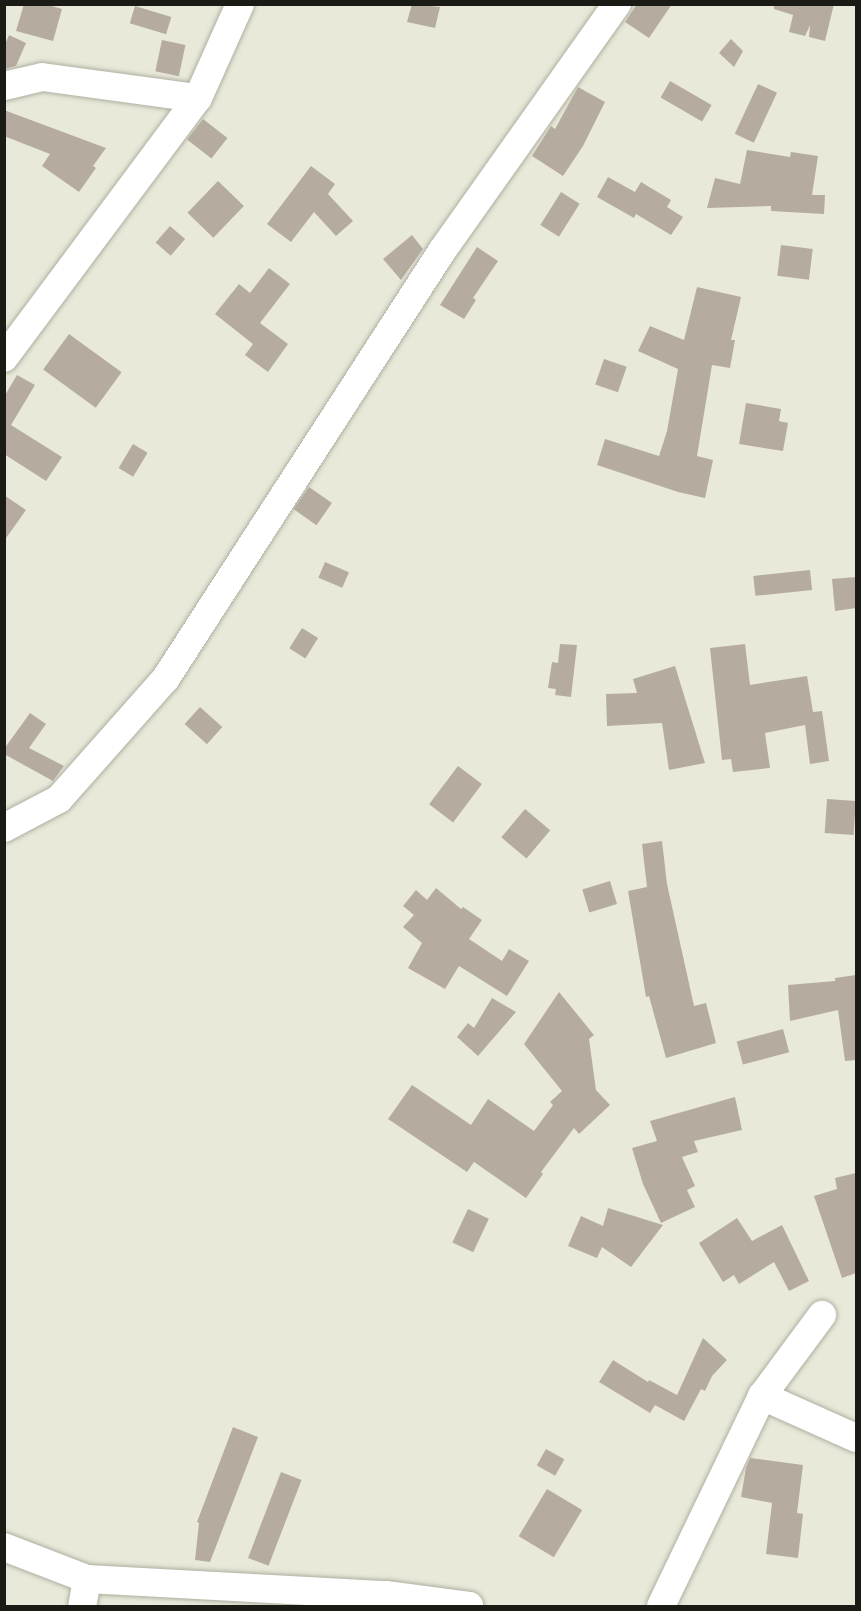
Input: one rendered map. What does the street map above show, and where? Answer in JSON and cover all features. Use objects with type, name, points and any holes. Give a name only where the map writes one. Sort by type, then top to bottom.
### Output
[{"type":"street","points":[[4,358],[198,98],[240,4]]},
{"type":"street","points":[[4,828],[59,799],[166,678],[442,251],[617,4]]},
{"type":"street","points":[[4,87],[42,76],[198,98]]},
{"type":"street","points":[[661,1606],[762,1396],[822,1315]]},
{"type":"street","points":[[762,1396],[856,1438]]},
{"type":"street","points":[[4,1547],[87,1579],[208,1596],[312,1599],[386,1595],[469,1606]]},
{"type":"street","points":[[82,1606],[87,1579]]},
{"type":"building","points":[[24,4],[45,4],[62,9],[53,41],[16,31]]},
{"type":"building","points":[[412,4],[440,7],[435,28],[407,22]]},
{"type":"building","points":[[637,4],[672,4],[649,38],[625,22]]},
{"type":"building","points":[[774,4],[834,4],[825,41],[809,37],[810,25],[805,36],[789,32],[793,15],[774,9]]},
{"type":"building","points":[[135,6],[171,17],[166,34],[130,23]]},
{"type":"building","points":[[9,35],[26,43],[16,66],[4,69],[4,47]]},
{"type":"building","points":[[731,39],[743,51],[734,67],[719,53]]},
{"type":"building","points":[[162,40],[185,45],[179,76],[155,71]]},
{"type":"building","points":[[670,81],[712,105],[702,121],[660,97]]},
{"type":"building","points":[[758,84],[777,93],[754,143],[735,134]]},
{"type":"building","points":[[578,87],[605,102],[583,146],[563,176],[532,156],[551,126],[555,129]]},
{"type":"building","points":[[4,110],[106,148],[93,166],[96,168],[79,192],[42,166],[50,154],[4,136]]},
{"type":"building","points":[[203,119],[227,138],[211,159],[187,139]]},
{"type":"building","points":[[747,150],[790,157],[791,152],[818,156],[812,195],[825,195],[824,214],[771,211],[771,206],[707,208],[715,178],[740,184]]},
{"type":"building","points":[[311,166],[335,184],[328,194],[353,221],[336,236],[314,212],[291,242],[267,224]]},
{"type":"building","points":[[608,177],[635,192],[641,182],[671,200],[667,207],[683,217],[671,235],[636,214],[634,218],[597,197]]},
{"type":"building","points":[[218,181],[244,206],[213,238],[187,213]]},
{"type":"building","points":[[561,192],[580,204],[559,237],[540,225]]},
{"type":"building","points":[[170,226],[185,239],[171,256],[156,243]]},
{"type":"building","points":[[412,235],[423,249],[401,280],[383,259]]},
{"type":"building","points":[[781,245],[813,249],[809,280],[777,276]]},
{"type":"building","points":[[477,247],[498,261],[473,298],[476,300],[464,319],[440,305]]},
{"type":"building","points":[[269,268],[290,284],[260,323],[288,344],[268,372],[245,355],[253,344],[215,314],[239,284],[250,293]]},
{"type":"building","points":[[697,287],[741,297],[731,340],[735,340],[730,368],[712,365],[697,456],[713,460],[705,498],[678,492],[597,465],[605,439],[659,456],[667,431],[678,369],[638,351],[650,326],[684,340]]},
{"type":"building","points":[[69,334],[122,372],[96,408],[43,370]]},
{"type":"building","points":[[604,359],[627,367],[618,392],[595,385]]},
{"type":"building","points":[[17,375],[35,385],[11,425],[62,457],[46,481],[4,454],[4,397]]},
{"type":"building","points":[[746,403],[781,409],[779,421],[788,423],[783,451],[739,444]]},
{"type":"building","points":[[133,444],[148,453],[133,477],[119,468]]},
{"type":"building","points":[[309,487],[332,503],[316,525],[294,509]]},
{"type":"building","points":[[4,495],[26,510],[4,541]]},
{"type":"building","points":[[325,562],[349,572],[342,588],[318,578]]},
{"type":"building","points":[[810,570],[812,590],[755,596],[753,576]]},
{"type":"building","points":[[856,577],[856,608],[835,611],[832,579]]},
{"type":"building","points":[[302,628],[318,638],[305,658],[289,648]]},
{"type":"building","points":[[560,644],[577,645],[571,697],[555,695],[556,689],[548,688],[552,662],[558,663]]},
{"type":"building","points":[[745,644],[750,685],[807,676],[813,712],[822,711],[829,761],[810,764],[805,725],[765,733],[770,768],[733,772],[731,759],[722,760],[710,648]]},
{"type":"building","points":[[675,666],[705,763],[669,770],[662,723],[607,726],[606,694],[637,693],[633,679]]},
{"type":"building","points":[[200,707],[222,727],[207,744],[185,724]]},
{"type":"building","points":[[30,713],[46,724],[29,748],[64,766],[53,781],[4,754],[4,749]]},
{"type":"building","points":[[458,766],[482,784],[453,822],[429,804]]},
{"type":"building","points":[[827,799],[856,801],[854,835],[825,833]]},
{"type":"building","points":[[525,809],[550,830],[526,859],[501,837]]},
{"type":"building","points":[[662,841],[667,884],[694,1006],[706,1003],[716,1043],[666,1058],[649,996],[646,997],[628,891],[647,887],[642,844]]},
{"type":"building","points":[[610,881],[617,904],[589,912],[582,889]]},
{"type":"building","points":[[436,888],[461,909],[463,907],[482,920],[469,939],[502,961],[509,949],[529,961],[507,996],[459,966],[445,989],[408,968],[422,943],[403,927],[414,915],[403,906],[416,890],[427,900]]},
{"type":"building","points":[[856,975],[856,1060],[845,1061],[838,1010],[790,1021],[788,985],[835,981],[835,978]]},
{"type":"building","points":[[559,992],[594,1035],[589,1039],[596,1090],[610,1105],[579,1134],[574,1128],[541,1172],[543,1174],[526,1198],[474,1162],[467,1172],[388,1119],[412,1085],[471,1125],[488,1099],[534,1131],[553,1105],[550,1102],[562,1091],[524,1044]]},
{"type":"building","points":[[492,998],[516,1012],[478,1056],[457,1037],[468,1023],[474,1028]]},
{"type":"building","points":[[783,1029],[789,1052],[743,1065],[737,1041]]},
{"type":"building","points":[[735,1097],[742,1130],[694,1141],[698,1152],[682,1157],[695,1186],[687,1190],[695,1207],[661,1223],[643,1184],[632,1148],[657,1141],[650,1121]]},
{"type":"building","points":[[856,1173],[856,1273],[842,1278],[814,1196],[837,1189],[835,1178]]},
{"type":"building","points":[[608,1208],[663,1225],[631,1267],[602,1247],[597,1258],[568,1246],[581,1216],[603,1226]]},
{"type":"building","points":[[468,1209],[489,1219],[473,1252],[452,1243]]},
{"type":"building","points":[[737,1218],[752,1241],[782,1225],[809,1281],[789,1291],[774,1262],[739,1284],[734,1275],[723,1282],[699,1243]]},
{"type":"building","points":[[703,1338],[727,1360],[712,1376],[705,1391],[701,1389],[684,1421],[655,1405],[650,1413],[599,1382],[613,1360],[648,1382],[649,1380],[677,1395]]},
{"type":"building","points":[[233,1427],[258,1437],[210,1562],[195,1560],[199,1523],[197,1522]]},
{"type":"building","points":[[546,1449],[564,1459],[555,1476],[537,1466]]},
{"type":"building","points":[[750,1458],[803,1465],[797,1513],[803,1514],[798,1558],[766,1554],[772,1503],[741,1497]]},
{"type":"building","points":[[281,1472],[302,1480],[269,1566],[248,1558]]},
{"type":"building","points":[[547,1489],[582,1510],[554,1557],[519,1536]]}]
